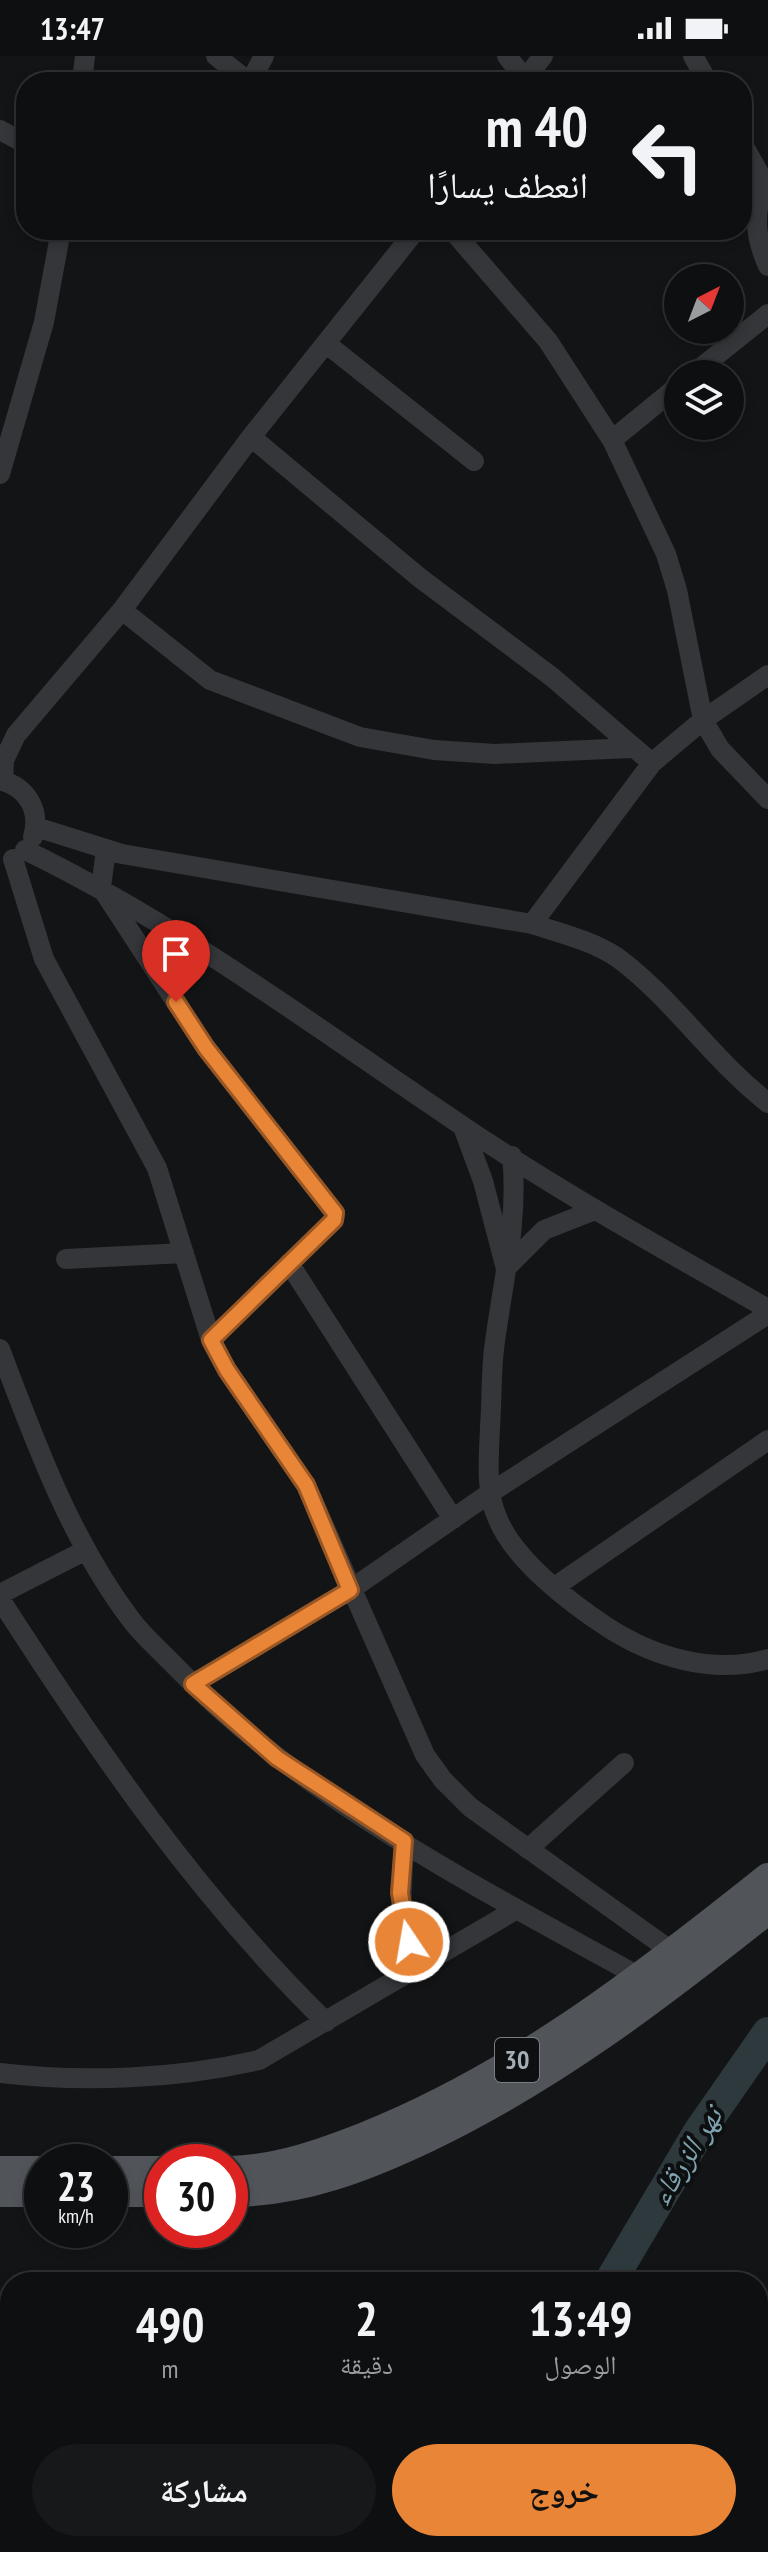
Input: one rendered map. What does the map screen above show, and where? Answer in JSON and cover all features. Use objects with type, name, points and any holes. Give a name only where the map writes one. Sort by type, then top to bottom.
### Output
[{"type":"main road","name":"30","points":[[248,2169],[309,2157],[435,2107],[549,2042],[674,1953],[768,1878]]},
{"type":"main road","name":"30","points":[[248,2191],[281,2188],[343,2174],[494,2105],[641,2008],[768,1909]]},
{"type":"main road","points":[[0,2171],[24,2171]]},
{"type":"main road","points":[[0,2192],[24,2192]]},
{"type":"street","points":[[216,56],[236,72]]},
{"type":"street","points":[[531,72],[543,56]]},
{"type":"street","points":[[752,161],[766,186],[756,222],[760,248],[768,266]]},
{"type":"street","points":[[0,474],[44,322],[59,240]]},
{"type":"street","points":[[8,860],[36,827],[32,802],[24,792],[1,780],[4,760],[16,735],[122,610],[251,437],[328,345],[404,240]]},
{"type":"street","points":[[461,240],[548,341],[612,440],[669,562],[703,720],[720,749],[768,799]]},
{"type":"street","points":[[710,360],[768,314]]},
{"type":"street","points":[[328,345],[474,461]]},
{"type":"street","points":[[612,440],[664,397]]},
{"type":"street","points":[[251,437],[420,578],[552,677],[652,763]]},
{"type":"street","points":[[122,610],[210,680],[360,737],[434,750],[495,754],[631,748]]},
{"type":"street","points":[[532,924],[652,763],[703,720],[768,675]]},
{"type":"street","points":[[36,827],[106,850],[532,924],[616,957],[640,977],[722,1064],[768,1103]]},
{"type":"street","points":[[106,850],[101,887],[206,1048],[333,1209],[334,1220],[211,1340]]},
{"type":"street","points":[[8,860],[101,887],[291,1007],[463,1127],[595,1210],[768,1312],[490,1493],[350,1590],[193,1684]]},
{"type":"street","points":[[8,860],[44,959],[157,1168],[211,1340],[227,1370],[306,1485],[350,1590],[434,1770],[470,1807],[674,1953]]},
{"type":"street","points":[[463,1127],[483,1181],[506,1269]]},
{"type":"street","points":[[512,1156],[515,1213],[494,1352],[490,1493],[497,1518],[525,1562],[610,1629],[664,1656],[702,1664],[733,1665],[768,1659]]},
{"type":"street","points":[[506,1269],[523,1248],[544,1230],[568,1217],[595,1210]]},
{"type":"street","points":[[66,1259],[184,1253]]},
{"type":"street","points":[[289,1263],[453,1519]]},
{"type":"street","points":[[0,1349],[86,1550],[134,1623],[193,1684],[277,1758],[404,1841],[517,1909],[640,1977]]},
{"type":"street","points":[[556,1586],[768,1440]]},
{"type":"street","points":[[86,1550],[0,1596],[69,1707],[177,1857],[239,1933],[326,2022]]},
{"type":"street","points":[[528,1849],[624,1763]]},
{"type":"street","points":[[404,1841],[401,1908],[417,1968]]},
{"type":"street","points":[[0,2073],[75,2077],[217,2068],[274,2054],[517,1909]]},
{"type":"waterway","name":"نهر الزرقاء","points":[[616,2272],[699,2132],[768,2033]]},
{"type":"route","points":[[176,1002],[206,1048],[335,1213],[334,1220],[211,1340],[227,1370],[306,1485],[350,1590],[193,1684],[277,1758],[404,1841],[400,1893],[409,1942]]}]
